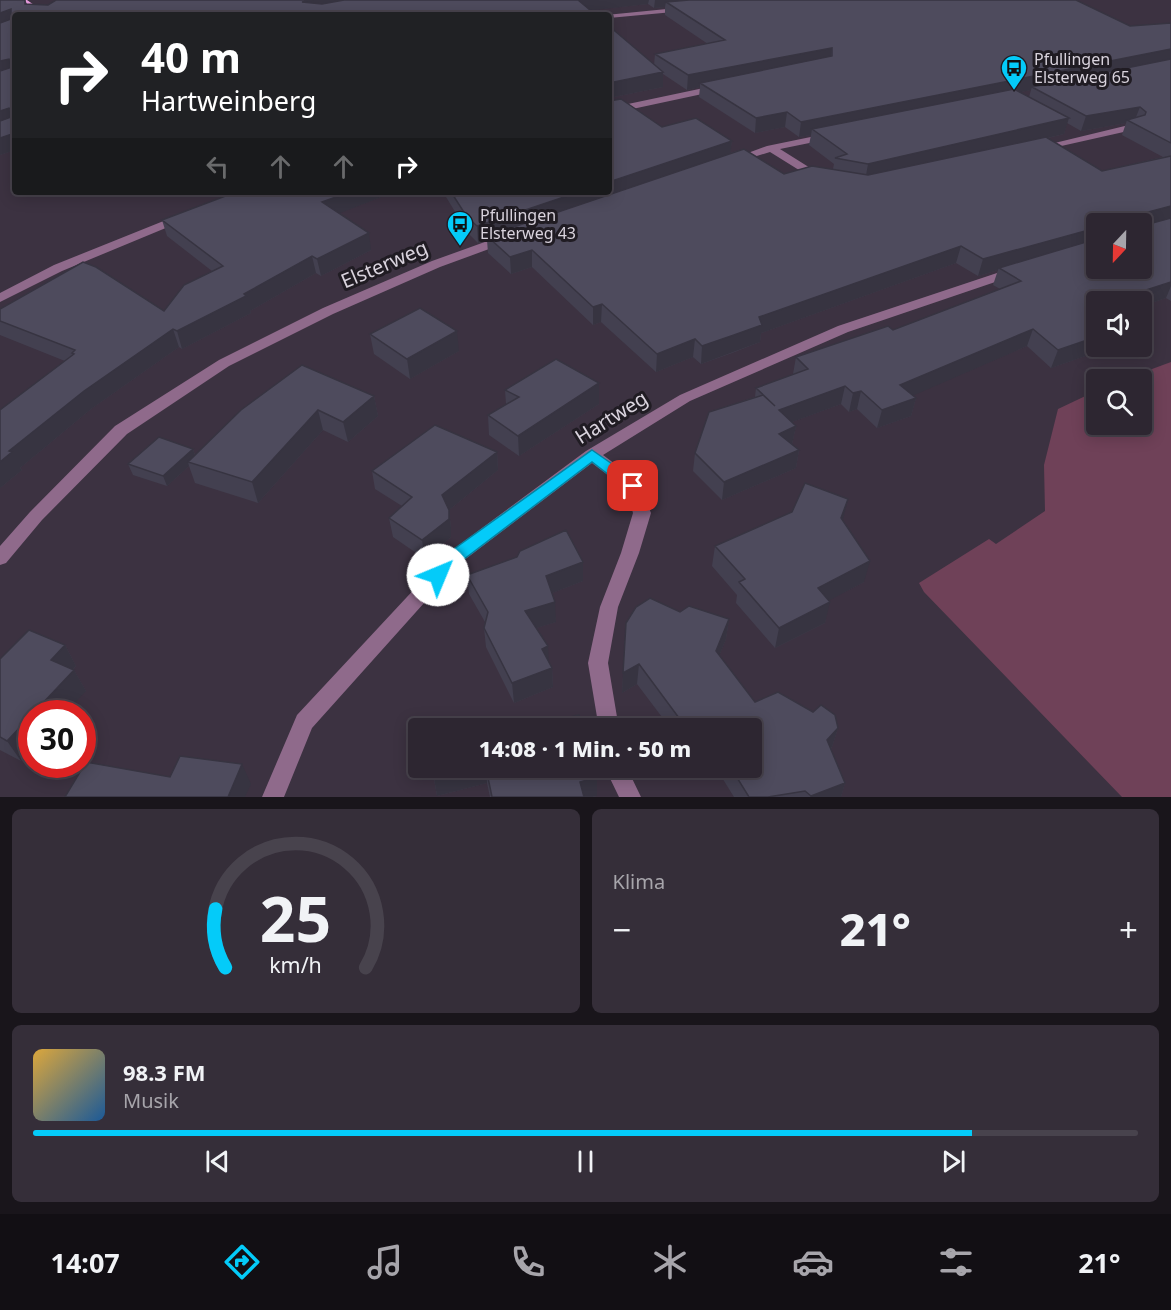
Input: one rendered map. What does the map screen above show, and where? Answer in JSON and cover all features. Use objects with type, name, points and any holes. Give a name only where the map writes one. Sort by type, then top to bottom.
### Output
[{"type":"main road","points":[[22,0],[40,12]]},
{"type":"street","points":[[612,16],[699,8]]},
{"type":"street","points":[[612,110],[724,87]]},
{"type":"street","points":[[1032,150],[1133,127]]},
{"type":"street","points":[[1064,128],[1084,139]]},
{"type":"street","points":[[726,163],[771,148],[840,135]]},
{"type":"street","points":[[771,148],[814,177],[834,181]]},
{"type":"street","points":[[0,298],[58,268],[152,227],[194,213]]},
{"type":"street","name":"Elsterweg","points":[[0,558],[36,516],[121,430],[224,363],[328,311],[436,264],[518,235]]},
{"type":"street","name":"Hartweg","points":[[273,797],[303,722],[453,559],[592,455],[685,398],[843,329],[1028,267]]},
{"type":"street","points":[[592,455],[633,486],[642,513],[630,553],[609,607],[598,663],[607,718]]},
{"type":"street","points":[[621,778],[630,797]]},
{"type":"shaded area","points":[[1171,362],[1171,797],[1122,797],[924,592],[919,583],[989,539],[996,544],[1045,511],[1044,465],[1058,409],[1086,396],[1086,435],[1152,435],[1152,369]]},
{"type":"building","points":[[0,0],[25,0],[25,4],[48,5],[56,0],[313,0],[302,2],[322,4],[344,0],[578,0],[592,12],[12,12],[12,67],[9,59],[0,61],[0,23],[11,19],[11,9],[0,13]]},
{"type":"building","points":[[689,0],[1076,0],[1130,26],[1171,23],[1171,49],[801,122],[787,112],[756,118],[700,83],[832,56],[832,48],[688,75],[655,54],[725,40],[666,2]]},
{"type":"building","points":[[612,29],[663,72],[612,82]]},
{"type":"building","points":[[1171,59],[1171,143],[1127,120],[1145,115],[1146,112],[1140,107],[1086,116],[1032,87]]},
{"type":"building","points":[[12,67],[12,134],[0,138],[0,121],[11,117],[11,110],[9,108],[0,111],[0,71]]},
{"type":"building","points":[[1014,89],[1069,118],[868,164],[835,158],[847,154],[812,129]]},
{"type":"building","points":[[621,99],[662,127],[696,118],[732,141],[612,181],[612,100]]},
{"type":"building","points":[[1046,137],[1102,171],[1171,156],[1171,206],[1148,213],[1086,213],[1086,231],[983,259],[961,246],[759,317],[762,325],[734,335],[702,346],[695,339],[657,354],[602,304],[593,307],[532,250],[510,257],[487,236],[744,149],[784,174],[812,166],[868,175]]},
{"type":"building","points":[[228,195],[342,195],[322,202],[369,233],[317,259],[312,256],[244,294],[246,296],[177,331],[173,329],[84,391],[9,451],[12,452],[0,462],[0,410],[74,354],[72,353],[75,350],[0,321],[0,309],[83,262],[96,267],[164,311],[184,285],[223,266],[162,220]]},
{"type":"building","points":[[453,195],[570,195],[477,226],[467,217]]},
{"type":"building","points":[[1171,218],[1171,282],[1143,291],[1086,291],[1086,340],[1058,350],[1033,329],[900,385],[916,398],[882,410],[861,391],[853,393],[845,386],[779,410],[796,426],[779,434],[799,450],[724,482],[695,453],[709,412],[763,395],[775,406],[756,388],[808,369],[796,357],[888,326],[893,330],[1021,281],[999,268],[1086,242],[1086,279],[1152,279],[1152,223]]},
{"type":"building","points":[[420,308],[457,331],[407,359],[370,334]]},
{"type":"building","points":[[556,359],[599,383],[518,436],[488,415],[519,397],[505,390]]},
{"type":"building","points":[[302,365],[374,396],[343,422],[318,410],[252,482],[188,462],[241,410]]},
{"type":"building","points":[[435,425],[497,452],[442,495],[449,510],[449,519],[422,540],[389,518],[412,497],[372,471]]},
{"type":"building","points":[[159,437],[193,449],[163,476],[128,464]]},
{"type":"building","points":[[805,483],[848,499],[841,518],[870,561],[818,588],[830,602],[779,628],[739,582],[745,579],[715,546],[792,512]]},
{"type":"building","points":[[566,530],[583,562],[546,576],[555,602],[525,611],[548,646],[542,649],[552,668],[512,683],[484,628],[488,612],[467,575],[517,557],[520,551]]},
{"type":"building","points":[[650,598],[680,612],[689,606],[729,619],[716,651],[755,702],[778,692],[813,712],[821,705],[835,715],[838,728],[827,740],[845,783],[811,796],[805,791],[768,797],[749,797],[737,778],[762,778],[762,718],[679,718],[639,664],[623,673],[626,623],[636,607]]},
{"type":"building","points":[[29,630],[65,645],[51,660],[74,670],[46,700],[18,700],[18,729],[7,741],[0,737],[0,659]]},
{"type":"building","points":[[180,756],[242,764],[228,797],[65,797],[76,778],[96,778],[96,764],[170,777]]},
{"type":"building","points":[[488,778],[594,778],[580,782],[584,797],[492,797]]},
{"type":"place","name":"Pfullingen Elsterweg 65","points":[[1014,91]]},
{"type":"place","name":"Pfullingen Elsterweg 43","points":[[460,247]]},
{"type":"route","points":[[438,575],[453,559],[592,455],[633,486]]}]
